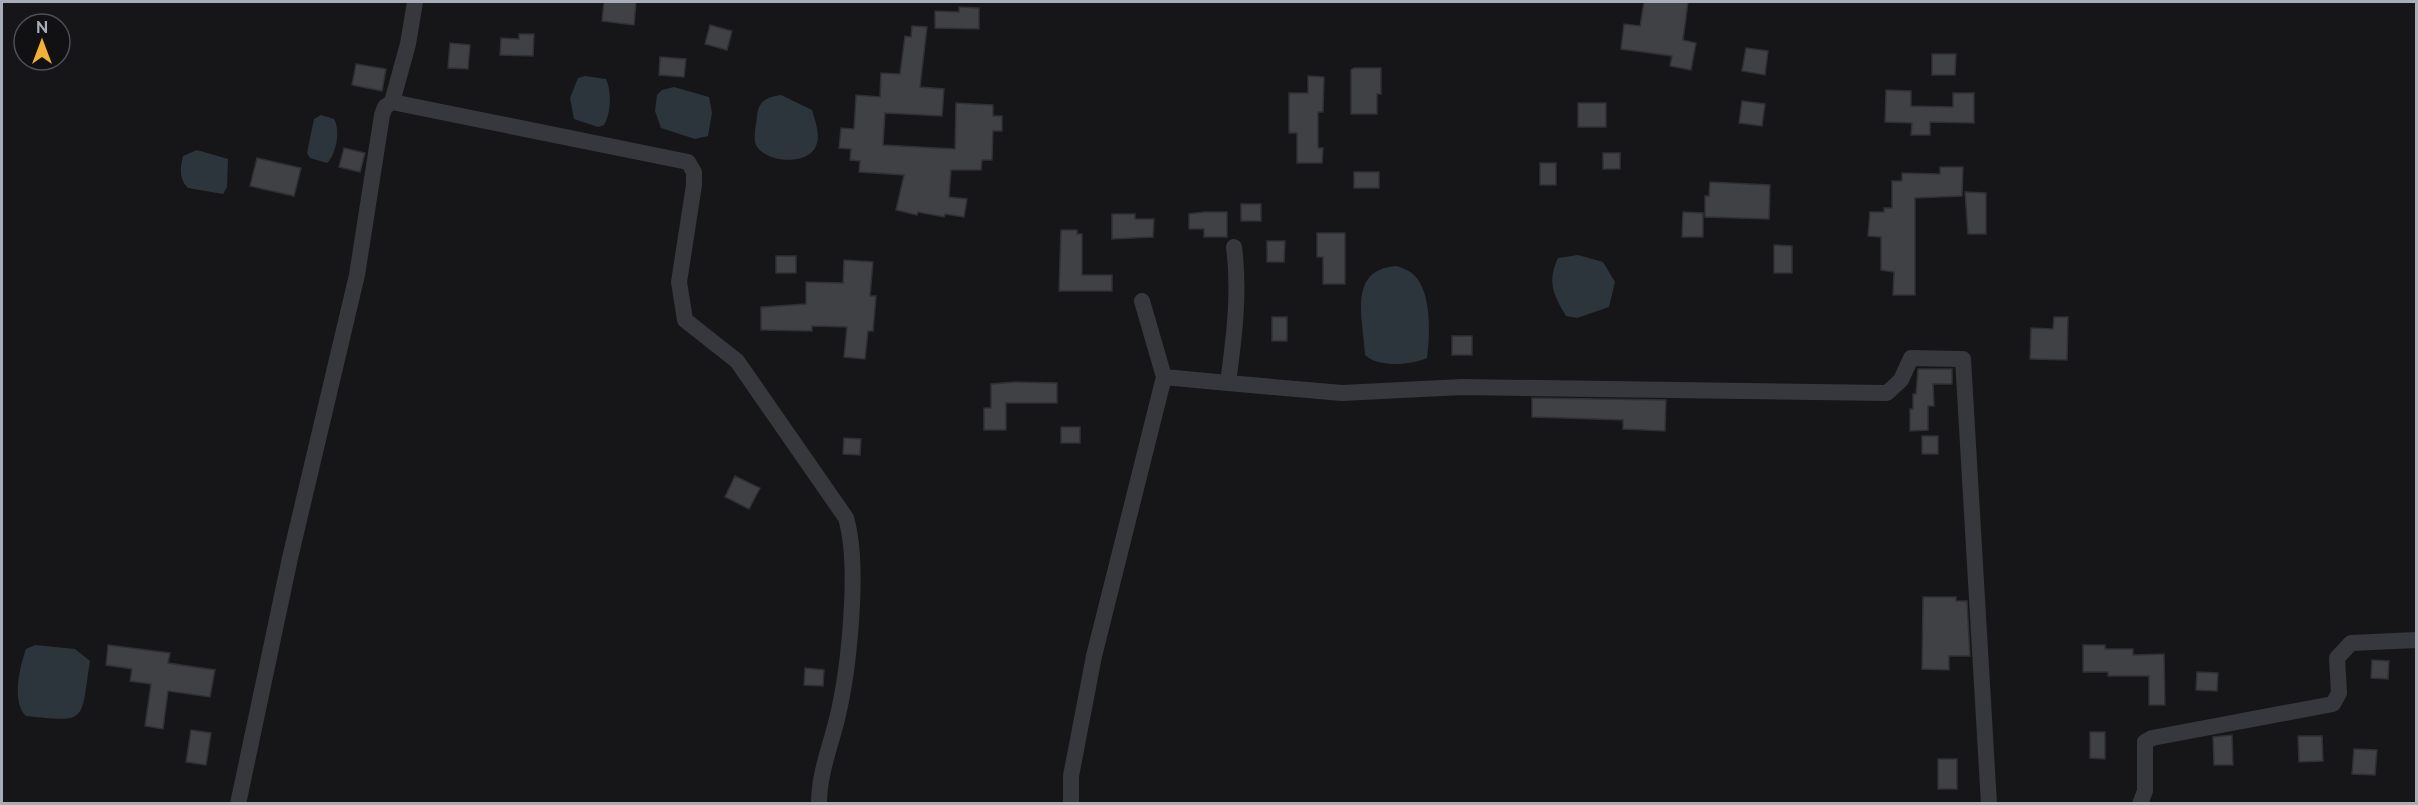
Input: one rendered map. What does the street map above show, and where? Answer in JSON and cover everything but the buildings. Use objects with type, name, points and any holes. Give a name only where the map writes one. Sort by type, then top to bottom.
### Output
[{"type":"street","points":[[238,804],[290,558],[357,275],[382,115],[385,108],[392,102],[408,44],[415,2]]},
{"type":"street","points":[[392,102],[688,162],[694,172],[694,185],[680,282],[685,321],[736,362],[754,384],[846,518],[852,540],[850,632],[838,716],[822,767],[819,804]]},
{"type":"street","points":[[1228,383],[1236,328],[1237,272],[1234,247]]},
{"type":"street","points":[[1071,804],[1071,776],[1094,656],[1164,377],[1142,301]]},
{"type":"street","points":[[1164,377],[1342,393],[1462,387],[1887,393],[1901,380],[1911,358],[1963,359],[1989,804]]},
{"type":"street","points":[[2140,804],[2145,791],[2145,742],[2152,738],[2333,704],[2339,693],[2337,658],[2344,648],[2351,643],[2416,640]]},
{"type":"shaded area","points":[[585,76],[606,79],[608,84],[610,96],[608,115],[604,125],[598,127],[574,119],[570,98],[578,78]]},
{"type":"shaded area","points":[[674,87],[709,97],[712,113],[708,136],[695,139],[661,128],[655,111],[657,95],[662,90]]},
{"type":"shaded area","points":[[781,95],[812,110],[818,137],[816,146],[805,157],[786,160],[768,156],[756,145],[755,131],[759,107],[771,97]]},
{"type":"shaded area","points":[[321,115],[334,119],[337,129],[335,148],[327,163],[310,158],[307,153],[314,119]]},
{"type":"shaded area","points":[[197,150],[228,159],[227,187],[223,194],[188,188],[185,185],[181,173],[183,156]]},
{"type":"shaded area","points":[[1578,255],[1603,262],[1615,282],[1609,307],[1577,318],[1566,316],[1555,294],[1552,281],[1558,258]]},
{"type":"shaded area","points":[[1397,266],[1414,275],[1424,292],[1429,326],[1427,358],[1404,364],[1387,364],[1365,355],[1362,298],[1364,286],[1371,276],[1381,269]]},
{"type":"shaded area","points":[[35,645],[75,649],[90,661],[85,696],[78,714],[62,719],[47,718],[26,716],[21,710],[18,693],[19,674],[26,649]]}]
